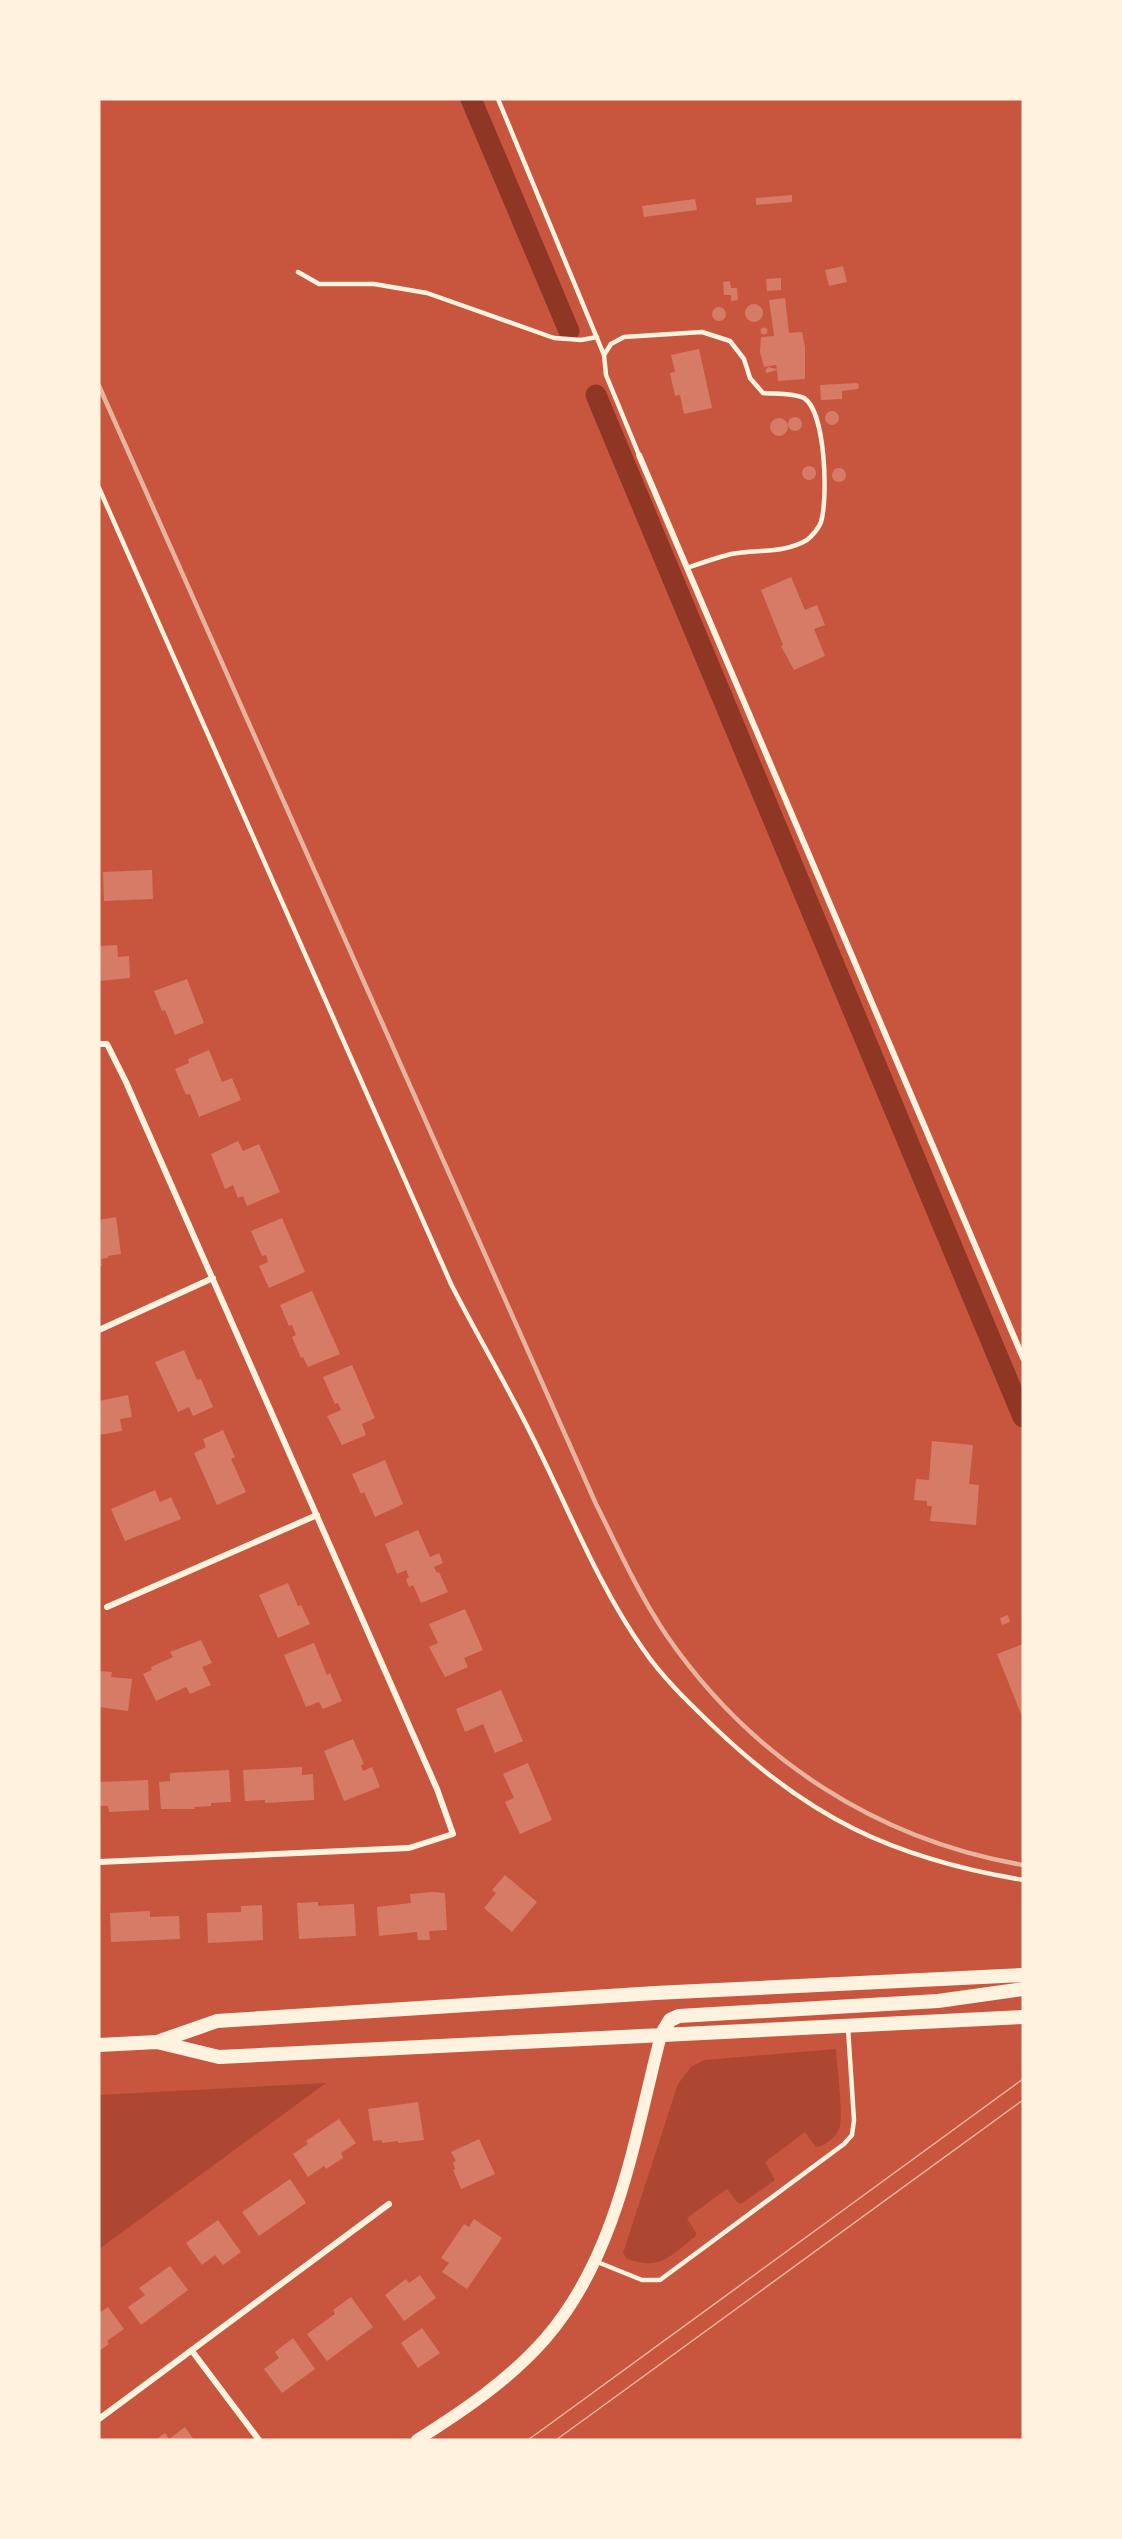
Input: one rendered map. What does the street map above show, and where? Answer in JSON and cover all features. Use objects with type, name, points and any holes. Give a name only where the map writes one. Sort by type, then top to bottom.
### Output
[{"type":"main road","points":[[99,2045],[157,2042],[217,2021],[655,1993],[1023,1975]]},
{"type":"main road","points":[[417,2440],[482,2397],[525,2359],[563,2315],[595,2261],[623,2181],[661,2035],[669,2020],[679,2016],[938,2001],[1023,1989]]},
{"type":"main road","points":[[157,2042],[219,2057],[1023,2017]]},
{"type":"street","points":[[639,455],[1023,1359]]},
{"type":"street","points":[[99,1044],[107,1044],[126,1082],[437,1789],[453,1834],[410,1848],[99,1862]]},
{"type":"street","points":[[99,1330],[213,1278]]},
{"type":"street","points":[[107,1607],[317,1515]]},
{"type":"street","points":[[99,2419],[389,2204]]},
{"type":"street","points":[[192,2351],[259,2440]]},
{"type":"lane","points":[[498,99],[604,354],[606,375],[639,455]]},
{"type":"lane","points":[[298,272],[319,284],[374,284],[427,293],[554,338],[582,340],[597,337]]},
{"type":"lane","points":[[604,354],[611,344],[624,337],[702,332],[730,341],[744,359],[750,378],[763,393],[802,397],[810,404],[816,415],[822,442],[824,498],[820,525],[809,539],[787,549],[732,554],[687,568]]},
{"type":"lane","points":[[99,488],[452,1284],[479,1340],[524,1419],[615,1604],[642,1649],[662,1674],[729,1741],[786,1789],[817,1809],[858,1832],[932,1861],[1023,1880]]},
{"type":"lane","points":[[595,2261],[642,2280],[660,2280],[844,2144],[852,2135],[854,2120],[848,2026]]},
{"type":"shaded area","points":[[836,2049],[841,2119],[839,2129],[831,2140],[816,2147],[805,2132],[765,2162],[775,2180],[741,2204],[727,2189],[687,2218],[696,2233],[695,2237],[671,2256],[656,2263],[638,2262],[626,2258],[623,2253],[678,2084],[691,2067],[704,2060]]},
{"type":"shaded area","points":[[326,2083],[99,2249],[99,2095]]},
{"type":"building","points":[[792,195],[792,202],[756,205],[756,198]]},
{"type":"building","points":[[695,199],[697,210],[644,217],[642,206]]},
{"type":"building","points":[[843,266],[847,282],[829,286],[825,270]]},
{"type":"building","points":[[781,278],[781,290],[767,291],[766,279]]},
{"type":"building","points":[[730,281],[731,288],[737,288],[738,300],[731,301],[731,295],[724,295],[723,282]]},
{"type":"building","points":[[785,298],[789,333],[802,332],[805,347],[805,379],[778,381],[777,370],[767,373],[765,371],[768,367],[777,369],[776,365],[764,367],[760,352],[761,337],[774,336],[769,300]]},
{"type":"building","points":[[754,304],[760,307],[763,313],[760,319],[754,322],[748,319],[745,313],[748,307]]},
{"type":"building","points":[[716,307],[722,307],[726,314],[722,321],[716,321],[712,317],[712,311]]},
{"type":"building","points":[[764,327],[768,331],[764,335],[760,331]]},
{"type":"building","points":[[699,349],[712,408],[684,414],[680,395],[675,396],[670,373],[675,372],[671,355]]},
{"type":"building","points":[[857,383],[858,389],[842,391],[842,399],[821,400],[820,385]]},
{"type":"building","points":[[832,411],[837,413],[839,418],[837,423],[832,425],[827,423],[825,418],[827,413]]},
{"type":"building","points":[[795,417],[800,419],[802,424],[800,429],[795,431],[790,429],[788,424],[790,419]]},
{"type":"building","points":[[779,418],[785,421],[788,427],[785,433],[779,436],[773,433],[770,427],[773,421]]},
{"type":"building","points":[[809,466],[814,468],[816,473],[814,478],[809,480],[804,478],[802,473],[804,468]]},
{"type":"building","points":[[839,468],[844,470],[846,475],[844,480],[839,482],[834,480],[832,475],[834,470]]},
{"type":"building","points":[[791,577],[805,610],[817,605],[825,625],[814,629],[825,656],[794,670],[781,646],[783,645],[761,590]]},
{"type":"building","points":[[152,870],[153,899],[104,901],[103,872]]},
{"type":"building","points":[[117,945],[118,957],[129,956],[130,978],[99,981],[99,946]]},
{"type":"building","points":[[187,979],[204,1023],[175,1035],[154,991]]},
{"type":"building","points":[[209,1050],[222,1082],[232,1078],[241,1100],[199,1117],[190,1094],[186,1095],[175,1069],[189,1063],[188,1059]]},
{"type":"building","points":[[238,1141],[243,1151],[259,1144],[280,1192],[247,1206],[243,1196],[238,1198],[233,1185],[225,1189],[211,1154]]},
{"type":"building","points":[[116,1217],[121,1254],[101,1259],[102,1266],[99,1266],[99,1220]]},
{"type":"building","points":[[282,1218],[305,1272],[269,1288],[259,1266],[268,1262],[266,1255],[262,1256],[251,1231]]},
{"type":"building","points":[[312,1291],[340,1354],[308,1367],[303,1357],[301,1358],[292,1337],[296,1335],[292,1325],[289,1326],[280,1305]]},
{"type":"building","points":[[184,1350],[197,1380],[201,1379],[213,1407],[193,1416],[189,1407],[178,1412],[155,1362]]},
{"type":"building","points":[[352,1365],[375,1418],[362,1424],[366,1435],[342,1445],[327,1416],[341,1410],[338,1403],[335,1404],[323,1377]]},
{"type":"building","points":[[128,1395],[132,1417],[120,1419],[122,1431],[99,1435],[99,1401]]},
{"type":"building","points":[[223,1430],[235,1457],[231,1459],[246,1492],[217,1505],[194,1453],[206,1447],[203,1439]]},
{"type":"building","points":[[932,1441],[973,1445],[969,1484],[979,1485],[976,1525],[930,1521],[932,1506],[927,1506],[927,1501],[914,1500],[916,1479],[929,1480]]},
{"type":"building","points":[[385,1460],[403,1504],[375,1517],[364,1492],[361,1494],[352,1474]]},
{"type":"building","points":[[155,1490],[160,1502],[171,1497],[181,1519],[125,1541],[111,1509]]},
{"type":"building","points":[[418,1530],[430,1557],[439,1553],[443,1563],[434,1567],[437,1573],[439,1572],[448,1592],[421,1603],[413,1585],[409,1587],[406,1570],[397,1574],[385,1544]]},
{"type":"building","points":[[288,1583],[298,1606],[301,1605],[310,1624],[278,1638],[259,1595]]},
{"type":"building","points":[[465,1609],[483,1650],[464,1658],[468,1667],[445,1677],[429,1647],[438,1643],[429,1624]]},
{"type":"building","points":[[1008,1615],[1010,1622],[1002,1625],[1000,1618]]},
{"type":"building","points":[[201,1640],[212,1663],[202,1667],[211,1685],[190,1694],[186,1687],[156,1701],[143,1674],[152,1670],[151,1667],[173,1657],[170,1652]]},
{"type":"building","points":[[314,1643],[327,1675],[330,1673],[342,1701],[323,1709],[319,1702],[306,1707],[284,1655]]},
{"type":"building","points":[[1023,1644],[1023,1719],[997,1654]]},
{"type":"building","points":[[99,1671],[112,1672],[111,1677],[132,1679],[128,1711],[99,1707]]},
{"type":"building","points":[[501,1690],[523,1741],[495,1753],[483,1724],[465,1732],[456,1709]]},
{"type":"building","points":[[353,1739],[364,1764],[361,1765],[363,1771],[372,1767],[380,1787],[344,1801],[324,1751]]},
{"type":"building","points":[[528,1763],[552,1820],[520,1834],[505,1802],[514,1798],[503,1774]]},
{"type":"building","points":[[302,1767],[302,1775],[313,1774],[314,1800],[265,1803],[265,1800],[245,1801],[243,1770]]},
{"type":"building","points":[[229,1770],[231,1802],[211,1803],[211,1806],[194,1807],[195,1809],[161,1809],[159,1782],[170,1781],[170,1773]]},
{"type":"building","points":[[148,1780],[149,1810],[109,1812],[108,1806],[99,1806],[99,1782]]},
{"type":"building","points":[[505,1875],[537,1902],[512,1932],[484,1908],[496,1893],[492,1890]]},
{"type":"building","points":[[445,1893],[447,1930],[429,1931],[430,1940],[418,1940],[417,1932],[379,1936],[377,1907],[411,1903],[410,1894]]},
{"type":"building","points":[[318,1902],[318,1906],[354,1904],[356,1936],[299,1939],[297,1903]]},
{"type":"building","points":[[262,1905],[263,1940],[208,1943],[207,1913],[241,1912],[241,1906]]},
{"type":"building","points":[[150,1911],[150,1917],[179,1916],[180,1939],[111,1942],[110,1913]]},
{"type":"building","points":[[418,2102],[424,2140],[398,2143],[398,2141],[382,2143],[382,2140],[373,2141],[368,2109]]},
{"type":"building","points":[[339,2119],[356,2143],[341,2153],[343,2158],[326,2169],[324,2166],[308,2177],[293,2154],[308,2144],[306,2141]]},
{"type":"building","points":[[479,2139],[495,2174],[461,2189],[453,2170],[455,2169],[453,2163],[456,2161],[451,2152]]},
{"type":"building","points":[[290,2179],[306,2203],[259,2236],[242,2212]]},
{"type":"building","points":[[474,2219],[502,2238],[467,2289],[442,2272],[449,2263],[441,2258],[464,2224],[469,2227]]},
{"type":"building","points":[[218,2220],[241,2252],[223,2265],[215,2255],[202,2265],[186,2243]]},
{"type":"building","points":[[170,2266],[188,2290],[141,2325],[128,2307],[145,2295],[139,2288]]},
{"type":"building","points":[[420,2275],[436,2298],[404,2321],[385,2295],[406,2279],[409,2283]]},
{"type":"building","points":[[351,2297],[373,2327],[327,2361],[307,2334],[335,2314],[333,2310]]},
{"type":"building","points":[[108,2307],[124,2329],[107,2341],[109,2344],[99,2351],[99,2313]]},
{"type":"building","points":[[422,2328],[440,2353],[418,2368],[401,2343]]},
{"type":"building","points":[[293,2338],[315,2369],[282,2393],[264,2369],[279,2358],[275,2352]]},
{"type":"building","points":[[185,2427],[194,2440],[155,2440],[165,2433],[169,2439]]},
{"type":"waterway","points":[[471,99],[569,331]]},
{"type":"waterway","points":[[596,395],[1023,1417]]},
{"type":"tram line","points":[[528,2440],[1023,2079]]},
{"type":"tram line","points":[[556,2440],[1023,2100]]},
{"type":"railway","points":[[99,386],[596,1504],[647,1604],[667,1636],[700,1680],[738,1720],[778,1755],[822,1787],[868,1814],[918,1836],[969,1853],[1023,1865]]}]
